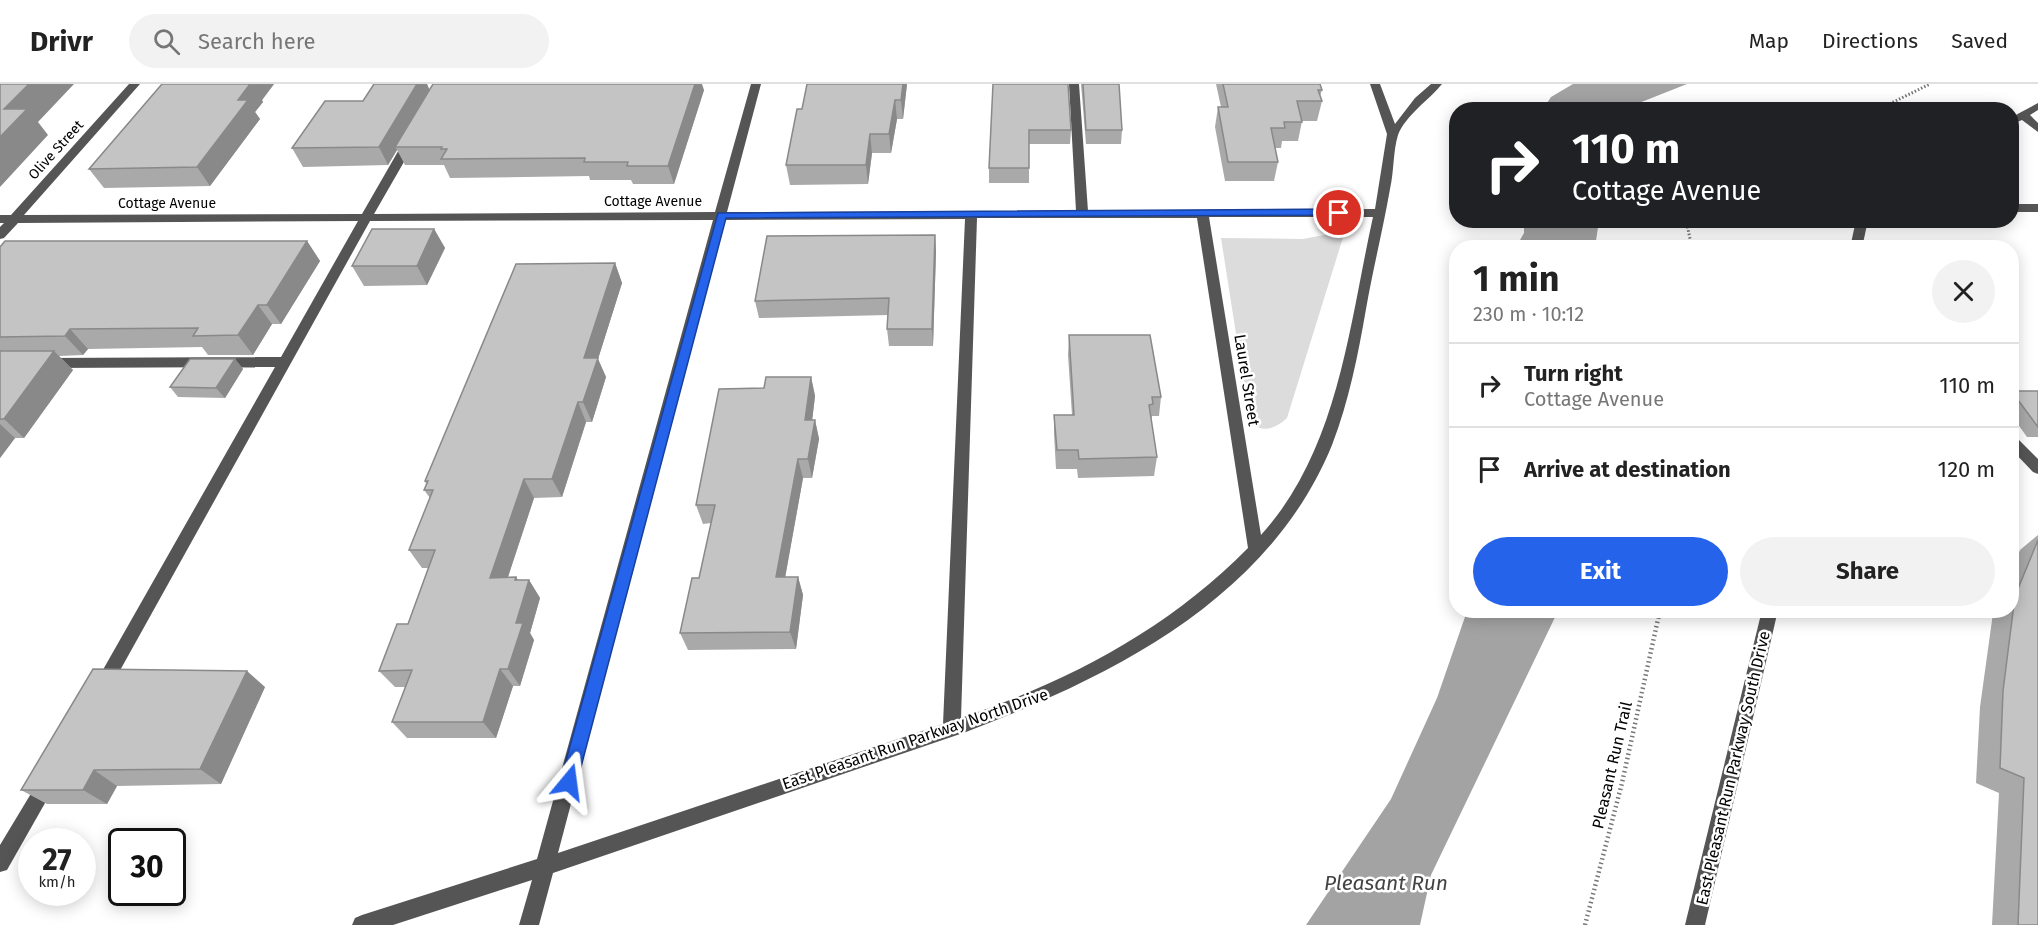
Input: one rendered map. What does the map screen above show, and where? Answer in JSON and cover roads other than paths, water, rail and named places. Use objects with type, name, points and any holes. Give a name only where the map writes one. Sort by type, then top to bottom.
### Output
[{"type":"street","name":"Olive Street","points":[[0,235],[135,84]]},
{"type":"street","points":[[529,925],[756,84]]},
{"type":"street","points":[[1074,84],[1082,214]]},
{"type":"street","points":[[1375,84],[1393,134]]},
{"type":"street","name":"East Pleasant Run Parkway North Drive","points":[[362,925],[544,868],[1040,696],[1119,658],[1155,636],[1209,595],[1256,552],[1298,498],[1320,458],[1336,418],[1379,213],[1393,134],[1419,100],[1437,84]]},
{"type":"street","points":[[2019,117],[2038,106]]},
{"type":"street","points":[[2023,114],[2038,129]]},
{"type":"street","points":[[96,698],[210,501],[366,217],[421,123]]},
{"type":"street","points":[[2019,208],[2038,208]]},
{"type":"street","name":"Laurel Street","points":[[1202,213],[1256,552]]},
{"type":"street","name":"Cottage Avenue","points":[[0,219],[1379,213]]},
{"type":"street","points":[[952,727],[971,214]]},
{"type":"street","points":[[36,363],[286,362]]},
{"type":"street","points":[[2019,449],[2038,468]]},
{"type":"street","name":"East Pleasant Run Parkway South Drive","points":[[1695,925],[1768,618]]},
{"type":"street","points":[[0,864],[54,770]]},
{"type":"water","points":[[1573,84],[1687,84],[1642,102],[1548,102],[1551,97]]},
{"type":"water","points":[[1524,228],[1598,228],[1596,240],[1520,240]]},
{"type":"water","name":"Pleasant Run","points":[[1465,618],[1555,618],[1431,875],[1420,925],[1306,925],[1391,799],[1437,698]]}]
